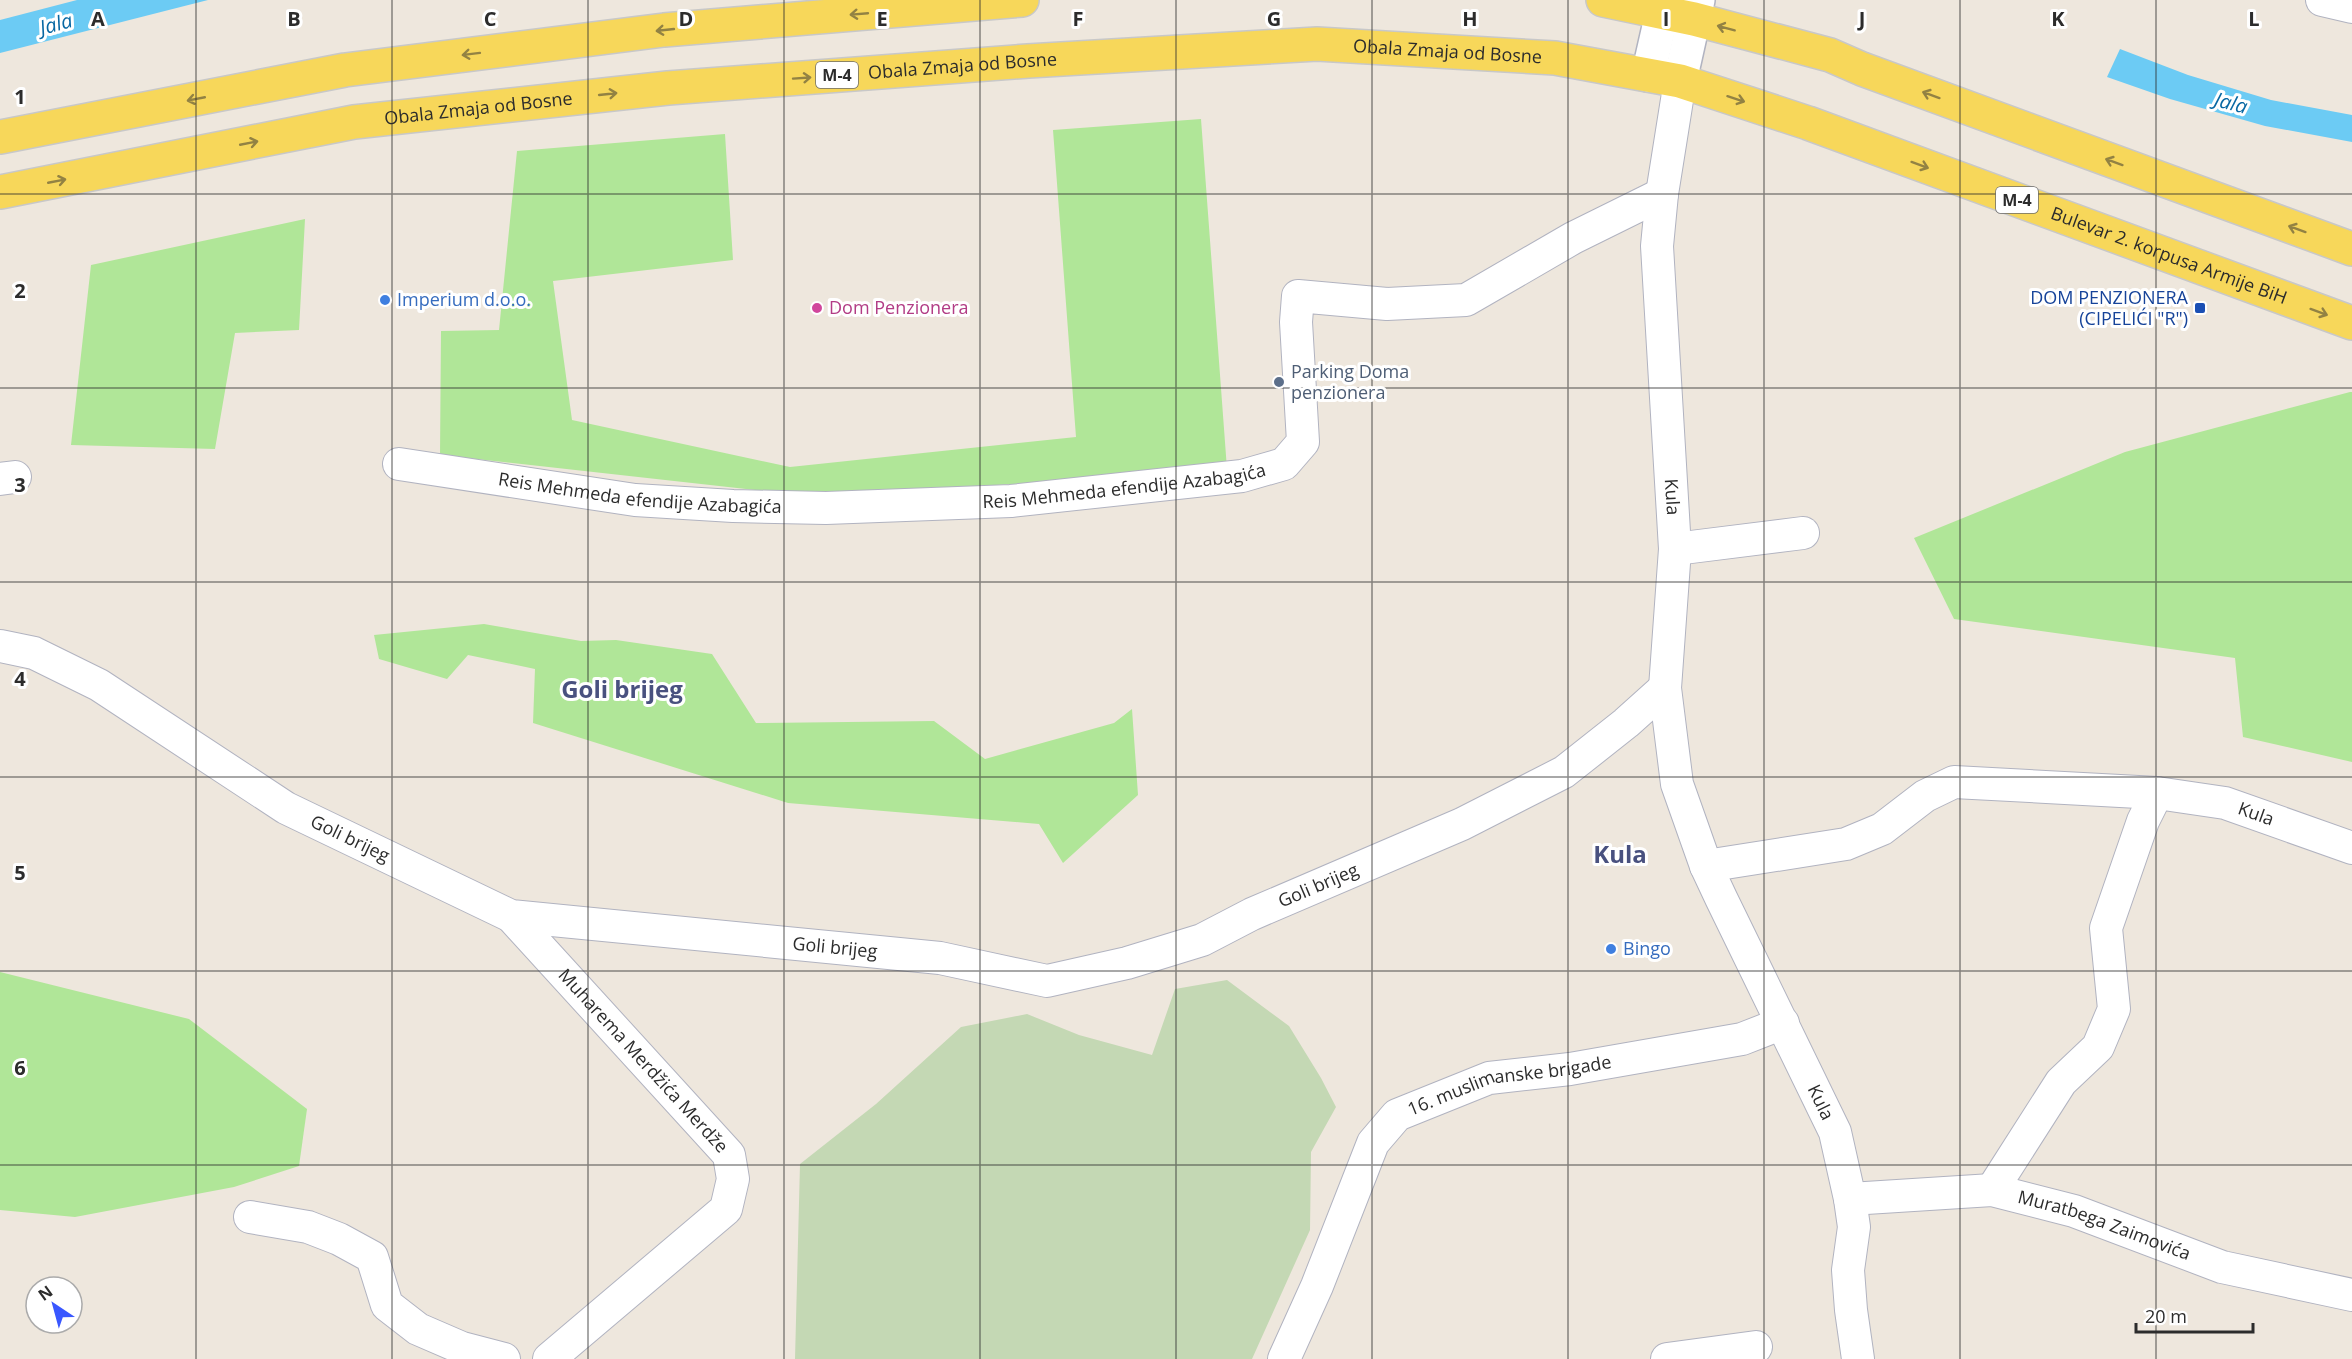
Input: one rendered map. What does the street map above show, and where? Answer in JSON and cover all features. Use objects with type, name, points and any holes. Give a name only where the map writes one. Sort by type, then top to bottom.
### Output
[{"type":"main road","points":[[0,137],[345,70],[664,30],[1022,0]]},
{"type":"main road","points":[[1603,0],[1696,10],[1830,56],[1873,74],[2352,249]]},
{"type":"main road","points":[[1648,75],[1664,6]]},
{"type":"main road","points":[[1680,81],[1696,10]]},
{"type":"main road","name":"Obala Zmaja od Bosne","points":[[0,192],[354,122],[668,88],[1028,61],[1317,44],[1555,58],[1680,81]]},
{"type":"main road","name":"Bulevar 2. korpusa Armije BiH","points":[[1680,81],[1808,123],[2352,323]]},
{"type":"street","points":[[2322,0],[2352,7]]},
{"type":"street","points":[[1648,75],[1674,124]]},
{"type":"street","name":"Kula","points":[[1680,81],[1662,194],[1657,246],[1675,549],[1665,688],[1677,784],[1706,866],[1835,1132],[1854,1227],[1848,1270],[1858,1359]]},
{"type":"street","name":"Reis Mehmeda efendije Azabagića","points":[[399,464],[635,500],[815,508],[1011,501],[1242,476],[1284,464],[1303,442],[1296,322],[1298,296],[1387,304],[1466,300],[1573,238],[1662,194]]},
{"type":"street","points":[[1675,549],[1803,533]]},
{"type":"street","name":"Goli brijeg","points":[[0,646],[34,653],[99,685],[286,808],[510,916],[940,958],[1047,981],[1127,963],[1202,940],[1252,914],[1462,824],[1564,771],[1626,723],[1665,688]]},
{"type":"street","name":"Kula","points":[[1706,866],[1846,844],[1882,829],[1925,796],[1954,782],[2157,793],[2225,802],[2352,848]]},
{"type":"street","points":[[1992,1190],[2061,1082],[2098,1047],[2114,1009],[2106,928],[2143,821],[2157,793]]},
{"type":"street","name":"Muharema Merdžića Merdže","points":[[510,916],[729,1155],[733,1179],[726,1209],[549,1359]]},
{"type":"street","name":"16. muslimanske brigade","points":[[1284,1359],[1317,1286],[1373,1143],[1396,1115],[1489,1078],[1570,1069],[1742,1039],[1783,1023]]},
{"type":"street","name":"Muratbega Zaimovića","points":[[1850,1199],[1992,1190],[2074,1211],[2222,1267],[2352,1295]]},
{"type":"street","points":[[250,1217],[308,1227],[356,1248],[372,1257],[387,1305],[418,1329],[462,1348],[504,1359]]},
{"type":"street","points":[[1667,1359],[1756,1347]]},
{"type":"green space","points":[[1201,119],[1227,469],[808,496],[440,455],[441,331],[499,330],[517,151],[725,134],[733,260],[553,281],[572,420],[790,467],[1076,437],[1053,130]]},
{"type":"green space","points":[[305,219],[299,330],[235,333],[215,449],[71,445],[91,265]]},
{"type":"green space","points":[[2352,392],[2352,762],[2243,737],[2235,658],[1954,619],[1914,538],[2125,452]]},
{"type":"green space","points":[[484,624],[581,641],[616,640],[712,654],[756,723],[934,721],[985,759],[1114,723],[1132,709],[1138,795],[1063,863],[1039,824],[788,803],[533,723],[535,669],[468,655],[447,679],[379,659],[374,635]]},
{"type":"green space","points":[[0,972],[189,1019],[307,1109],[299,1166],[234,1187],[75,1217],[0,1210]]},
{"type":"green space","points":[[1227,980],[1289,1026],[1336,1107],[1311,1152],[1310,1230],[1252,1359],[795,1359],[800,1164],[876,1104],[961,1027],[1027,1014],[1079,1035],[1152,1055],[1175,989]]},
{"type":"water","name":"Jala","points":[[77,0],[208,0],[0,53],[0,20]]},
{"type":"water","name":"Jala","points":[[2120,49],[2188,75],[2271,100],[2352,115],[2352,142],[2265,126],[2170,99],[2107,77]]},
{"type":"place","name":"Imperium d.o.o.","points":[[385,300]]},
{"type":"place","name":"Dom Penzionera","points":[[817,308]]},
{"type":"place","name":"DOM PENZIONERA (CIPELIĆI \"R\")","points":[[2200,308]]},
{"type":"place","name":"Parking Doma penzionera","points":[[1279,382]]},
{"type":"place","name":"Bingo","points":[[1611,949]]},
{"type":"district","name":"Goli brijeg","points":[[622,690]]},
{"type":"district","name":"Kula","points":[[1620,855]]}]
